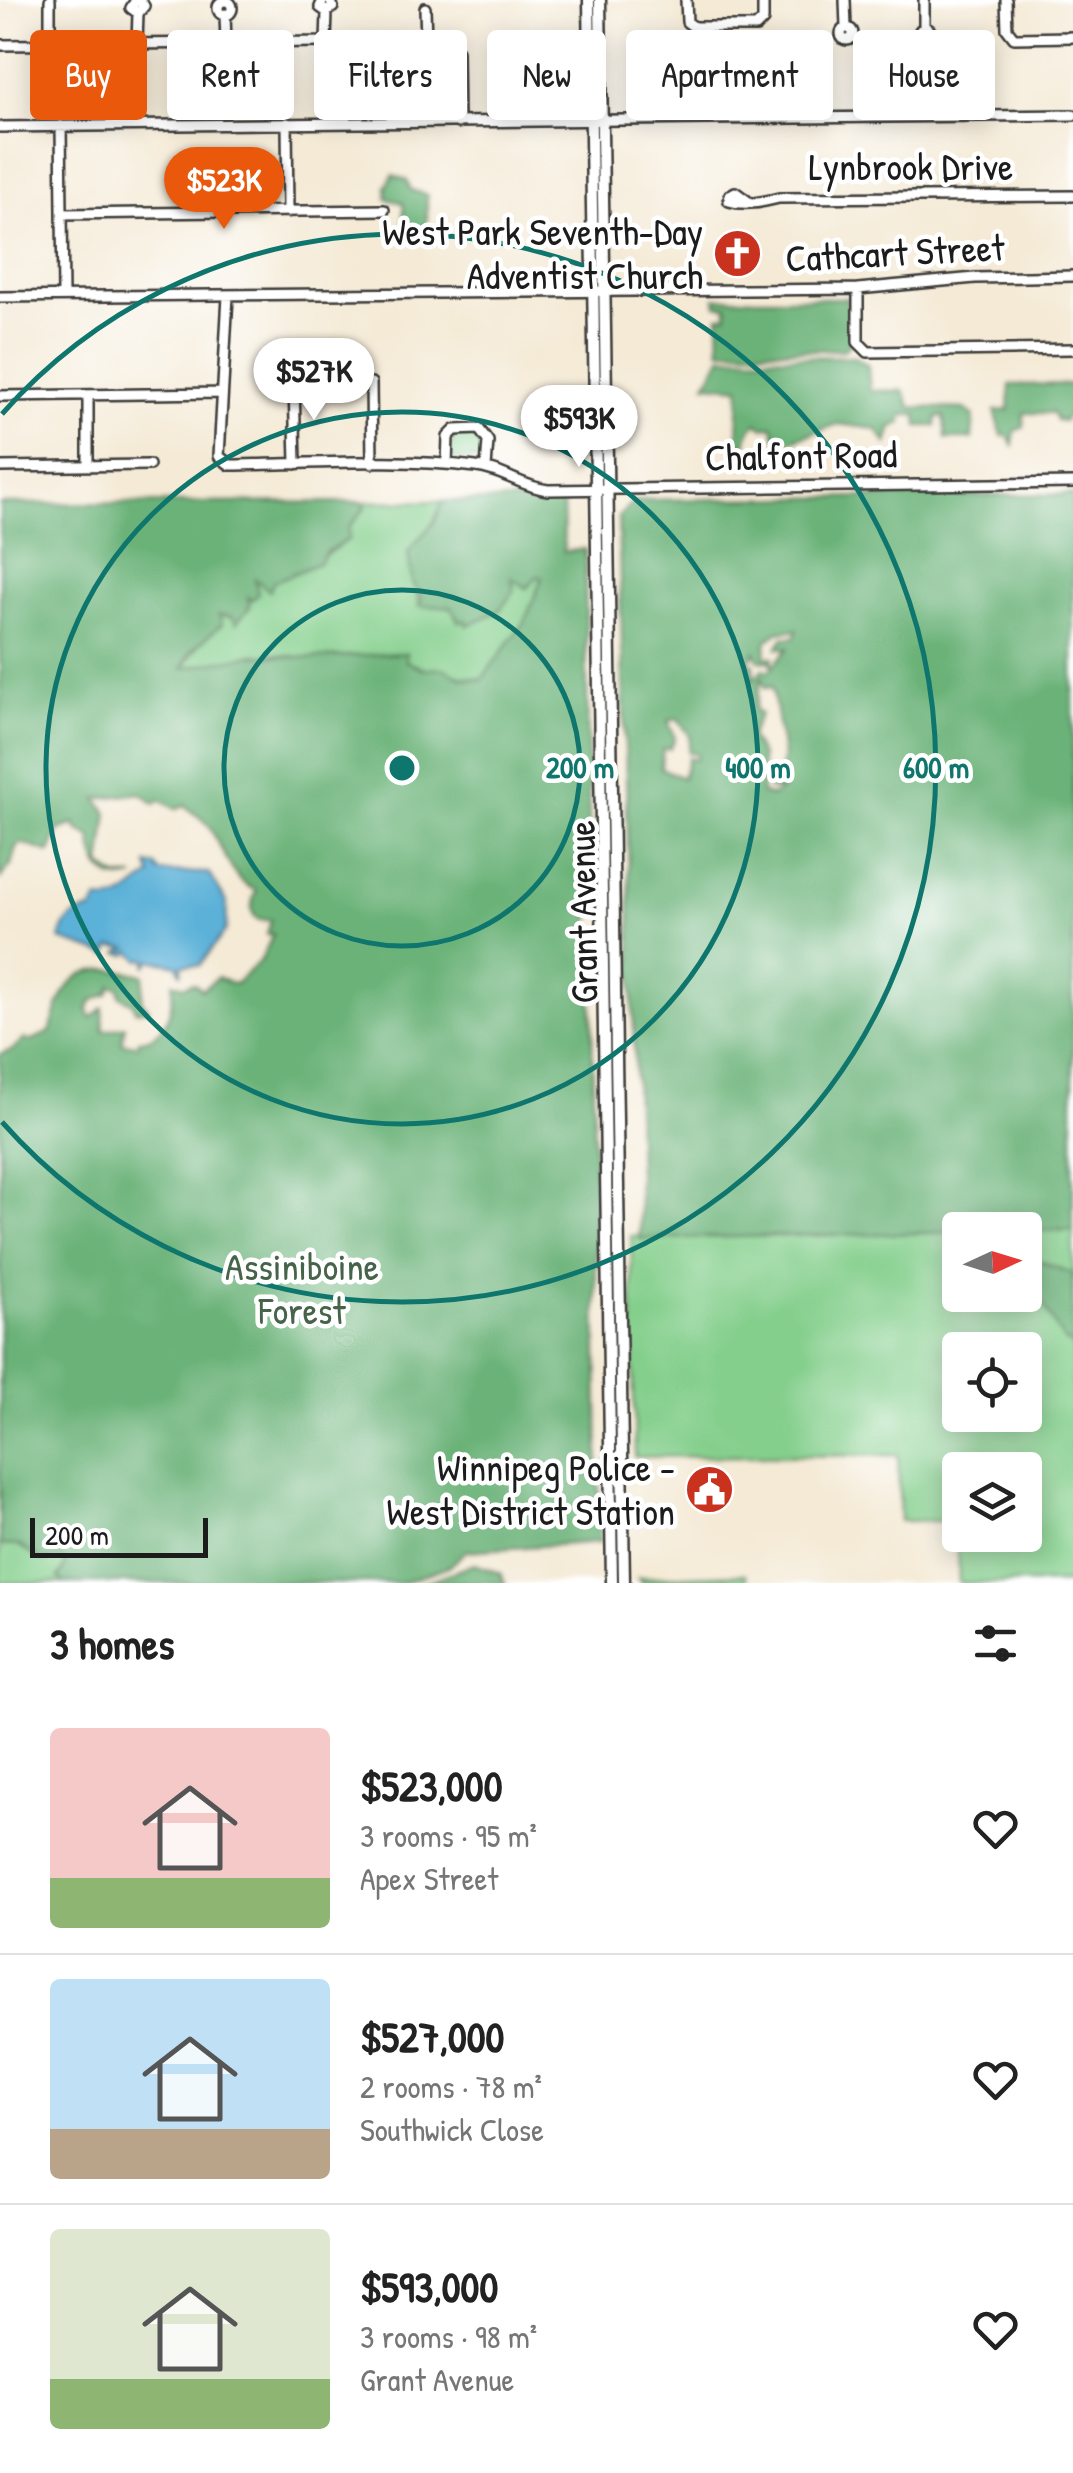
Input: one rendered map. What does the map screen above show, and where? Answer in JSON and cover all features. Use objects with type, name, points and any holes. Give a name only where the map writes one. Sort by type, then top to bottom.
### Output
[{"type":"main road","name":"Grant Avenue","points":[[589,0],[597,121]]},
{"type":"main road","name":"Grant Avenue","points":[[600,0],[598,290],[612,1583]]},
{"type":"main road","name":"Grant Avenue","points":[[601,489],[624,1583]]},
{"type":"street","points":[[50,0],[50,30]]},
{"type":"street","points":[[137,30],[138,13],[131,8],[138,0]]},
{"type":"street","points":[[326,0],[320,6],[326,12],[326,30]]},
{"type":"street","points":[[686,0],[687,22],[694,28],[756,27],[763,20],[763,0]]},
{"type":"street","points":[[844,0],[846,28]]},
{"type":"street","points":[[924,0],[924,28]]},
{"type":"street","points":[[1006,0],[1006,30],[1014,38],[1073,37]]},
{"type":"street","points":[[425,8],[426,30]]},
{"type":"street","points":[[225,14],[226,30]]},
{"type":"street","points":[[0,46],[30,45]]},
{"type":"street","points":[[0,127],[1073,115]]},
{"type":"street","points":[[286,123],[288,212]]},
{"type":"street","points":[[61,126],[63,296]]},
{"type":"street","name":"Lynbrook Drive","points":[[750,203],[798,198],[1073,196]]},
{"type":"street","points":[[62,214],[384,210]]},
{"type":"street","name":"Cathcart Street","points":[[0,297],[858,289],[975,278],[1073,276]]},
{"type":"street","points":[[858,289],[858,342],[868,352],[1073,349]]},
{"type":"street","name":"Chalfont Road","points":[[228,296],[221,393],[223,462],[446,464],[486,468],[534,488],[1073,482]]},
{"type":"street","points":[[294,383],[296,464]]},
{"type":"street","points":[[371,383],[372,463]]},
{"type":"street","points":[[0,396],[221,393]]},
{"type":"street","points":[[88,395],[88,465]]},
{"type":"street","points":[[446,464],[448,437],[455,430],[479,429],[488,441],[486,468]]},
{"type":"street","points":[[0,466],[150,465]]},
{"type":"green space","points":[[393,175],[407,180],[411,190],[427,195],[427,240],[404,223],[403,203],[387,199],[386,187]]},
{"type":"green space","points":[[716,298],[847,298],[851,342],[844,350],[720,350],[719,316],[727,315],[727,306],[717,305]]},
{"type":"green space","points":[[722,356],[855,357],[868,366],[870,390],[904,391],[911,407],[965,409],[974,416],[972,439],[946,439],[944,416],[937,417],[936,426],[918,426],[917,415],[902,415],[902,423],[892,427],[887,444],[876,429],[838,424],[778,445],[773,426],[764,428],[757,423],[749,432],[741,466],[737,458],[740,387],[706,384]]},
{"type":"green space","points":[[1073,384],[1073,407],[1064,421],[1056,420],[1052,413],[1024,413],[1024,427],[1015,431],[1013,445],[1007,435],[1002,436],[995,411],[1009,410],[1010,385]]},
{"type":"green space","points":[[477,432],[485,438],[485,460],[452,459],[449,452],[453,434]]},
{"type":"green space","points":[[1073,494],[1073,1230],[1042,1231],[1042,1212],[942,1212],[942,1233],[640,1239],[618,518],[633,502]],"holes":[[[797,630],[795,637],[783,638],[777,648],[788,648],[769,671],[763,669],[753,679],[754,664],[748,664],[755,652],[759,660],[770,661],[772,665],[773,657],[765,656],[767,640],[778,632]],[[762,676],[765,688],[772,687],[783,756],[779,771],[768,773],[769,789],[781,790],[772,796],[762,794],[761,756],[750,736],[760,714],[755,709]],[[678,719],[690,736],[688,753],[697,754],[696,760],[688,758],[682,778],[661,768],[663,749],[670,749],[675,738],[668,721]]]},
{"type":"green space","points":[[443,501],[434,522],[408,552],[419,603],[451,607],[459,622],[465,620],[466,625],[499,611],[514,591],[512,578],[526,588],[538,576],[542,578],[525,621],[482,679],[423,668],[406,661],[405,653],[312,658],[271,654],[183,668],[219,615],[234,617],[249,597],[255,579],[263,584],[317,561],[349,539],[348,528],[366,507],[362,502]]},
{"type":"green space","name":"Assiniboine Forest","points":[[443,501],[563,501],[564,552],[585,549],[600,1542],[466,1551],[449,1566],[403,1583],[63,1583],[59,1577],[66,1564],[62,1558],[42,1561],[20,1546],[0,1545],[0,1054],[13,1050],[25,1038],[30,1041],[50,1032],[70,984],[91,971],[105,970],[144,975],[142,1001],[149,1009],[135,1011],[133,1003],[120,996],[119,988],[111,986],[108,994],[92,1001],[88,1010],[91,1018],[103,1008],[104,1031],[125,1026],[122,1043],[137,1045],[138,1040],[156,1034],[167,1019],[173,982],[183,986],[194,983],[202,990],[217,978],[235,984],[261,960],[273,934],[267,934],[271,920],[259,920],[253,913],[256,890],[235,873],[207,823],[185,805],[176,809],[159,800],[155,804],[141,793],[97,799],[108,813],[101,865],[117,877],[135,877],[124,879],[107,875],[94,855],[91,837],[77,830],[75,824],[59,830],[50,853],[21,843],[0,879],[0,504],[362,502],[366,507],[348,528],[349,539],[326,552],[319,563],[273,582],[270,591],[255,579],[258,594],[252,600],[248,597],[250,607],[236,623],[233,617],[219,615],[222,624],[191,651],[183,668],[251,655],[312,658],[406,653],[406,661],[422,669],[443,668],[463,678],[482,679],[525,621],[542,578],[538,576],[527,588],[512,578],[514,591],[499,611],[468,625],[465,620],[459,622],[451,607],[419,606],[422,598],[412,583],[408,552],[434,522]]},
{"type":"green space","points":[[1073,1229],[1073,1583],[959,1583],[958,1552],[1042,1552],[1042,1452],[942,1452],[942,1521],[900,1521],[898,1455],[635,1457],[631,1236],[942,1231],[942,1312],[1042,1312],[1042,1230]]},
{"type":"green space","points":[[1042,1262],[1073,1274],[1073,1345],[1064,1341],[1042,1303]]},
{"type":"green space","points":[[0,1545],[20,1546],[34,1556],[62,1558],[66,1564],[59,1577],[63,1583],[0,1583]]},
{"type":"green space","points":[[474,1564],[500,1573],[505,1583],[423,1583]]},
{"type":"green space","points":[[746,1574],[747,1583],[641,1583],[638,1578]]},
{"type":"water","points":[[148,865],[156,866],[159,872],[209,873],[227,903],[226,930],[200,965],[182,965],[181,974],[178,965],[150,960],[146,967],[147,959],[140,960],[131,951],[127,955],[119,953],[127,948],[111,947],[107,955],[60,940],[66,923],[74,916],[92,910],[98,900],[122,897],[151,876]]},
{"type":"place","name":"West Park Seventh-Day Adventist Church","points":[[738,254]]},
{"type":"place","name":"Winnipeg Police - West District Station","points":[[710,1490]]}]
